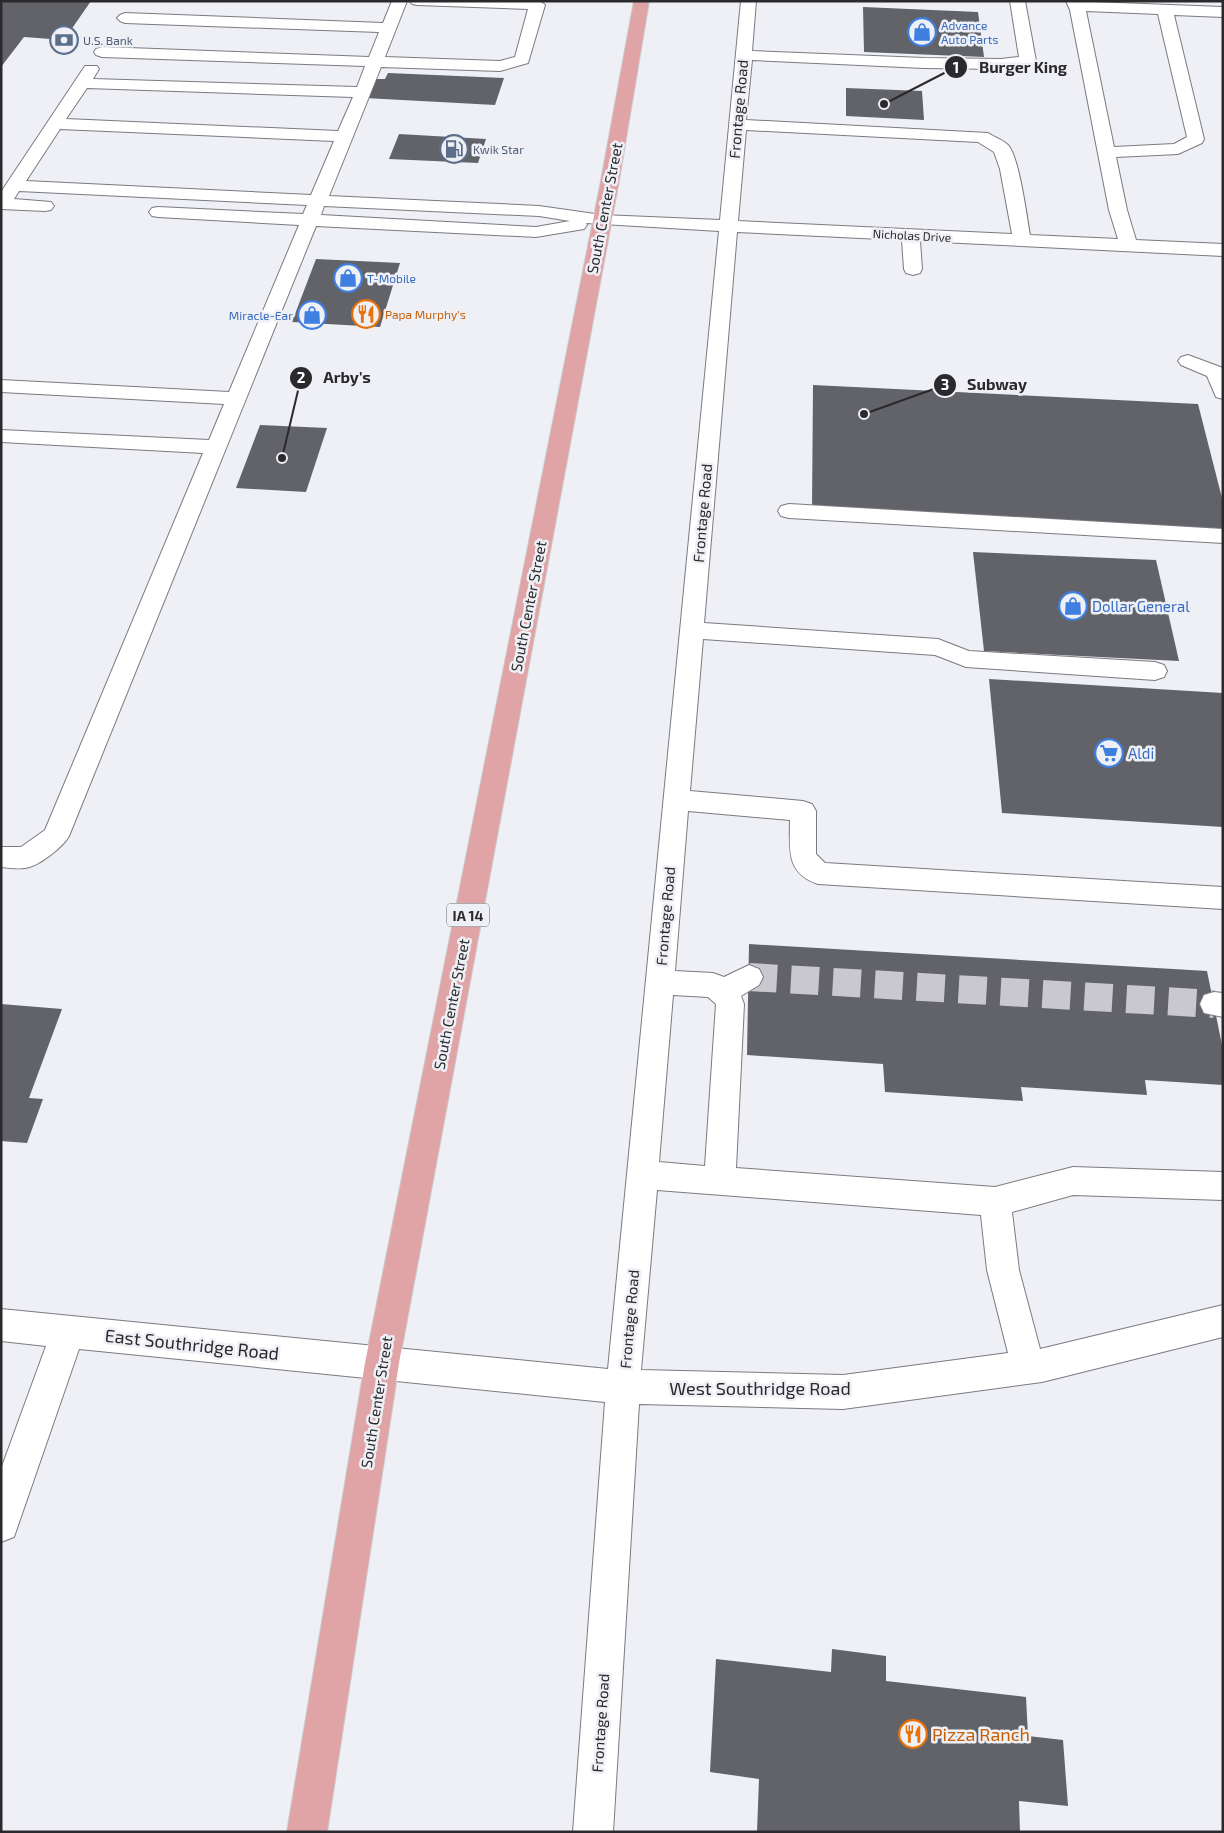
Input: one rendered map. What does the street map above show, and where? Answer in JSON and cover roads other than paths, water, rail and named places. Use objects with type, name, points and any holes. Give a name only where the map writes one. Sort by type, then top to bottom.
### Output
[{"type":"main road","name":"South Center Street","points":[[307,1832],[382,1363],[602,220],[642,1]]},
{"type":"street","points":[[2,205],[136,1]]},
{"type":"street","points":[[1,857],[26,858],[56,836],[312,210],[400,1]]},
{"type":"street","points":[[102,52],[500,66],[522,60],[537,5],[417,1]]},
{"type":"street","name":"Frontage Road","points":[[593,1832],[623,1387],[749,1]]},
{"type":"street","points":[[744,55],[924,63],[1001,64],[1028,61],[1017,1]]},
{"type":"street","points":[[1074,3],[1165,10],[1223,12]]},
{"type":"street","points":[[1074,3],[1078,10],[1118,210],[1129,246]]},
{"type":"street","points":[[1106,152],[1178,149],[1196,139],[1165,10]]},
{"type":"street","points":[[117,29],[390,28]]},
{"type":"street","points":[[81,83],[363,92]]},
{"type":"street","points":[[55,124],[344,136]]},
{"type":"street","points":[[737,126],[982,137],[1002,149],[1010,169],[1022,240]]},
{"type":"street","points":[[14,186],[312,210]]},
{"type":"street","points":[[2,205],[61,207]]},
{"type":"street","points":[[139,211],[312,210]]},
{"type":"street","name":"Nicholas Drive","points":[[312,210],[536,232],[602,220],[1223,250]]},
{"type":"street","points":[[911,235],[913,269]]},
{"type":"street","points":[[1188,361],[1216,372],[1223,393]]},
{"type":"street","points":[[1,386],[235,398]]},
{"type":"street","points":[[1,436],[215,447]]},
{"type":"street","points":[[789,511],[1223,536]]},
{"type":"street","points":[[691,630],[938,647],[966,659],[1155,671]]},
{"type":"street","points":[[676,800],[803,811],[803,858],[818,873],[1223,898]]},
{"type":"street","points":[[724,992],[749,977]]},
{"type":"street","points":[[659,982],[713,985],[724,992],[730,1004],[720,1182]]},
{"type":"street","points":[[642,1175],[995,1202],[1073,1181],[1223,1186]]},
{"type":"street","points":[[995,1202],[1003,1270],[1028,1366]]},
{"type":"street","name":"West Southridge Road","points":[[382,1363],[623,1387],[843,1392],[1042,1365],[1223,1321]]},
{"type":"street","name":"East Southridge Road","points":[[1,1325],[382,1363]]},
{"type":"street","points":[[1,1524],[12,1460],[68,1332]]},
{"type":"tunnel","points":[[749,977],[1214,1004]]},
{"type":"place","name":"Advance Auto Parts","points":[[922,32]]},
{"type":"place","name":"U.S. Bank","points":[[64,40]]},
{"type":"place","name":"Burger King","points":[[884,104]]},
{"type":"place","name":"Kwik Star","points":[[454,149]]},
{"type":"place","name":"T-Mobile","points":[[348,278]]},
{"type":"place","name":"Papa Murphy's","points":[[366,314]]},
{"type":"place","name":"Miracle-Ear","points":[[312,315]]},
{"type":"place","name":"Subway","points":[[864,414]]},
{"type":"place","name":"Arby's","points":[[282,458]]},
{"type":"place","name":"Dollar General","points":[[1073,606]]},
{"type":"place","name":"Aldi","points":[[1109,753]]},
{"type":"place","name":"Pizza Ranch","points":[[913,1734]]}]
